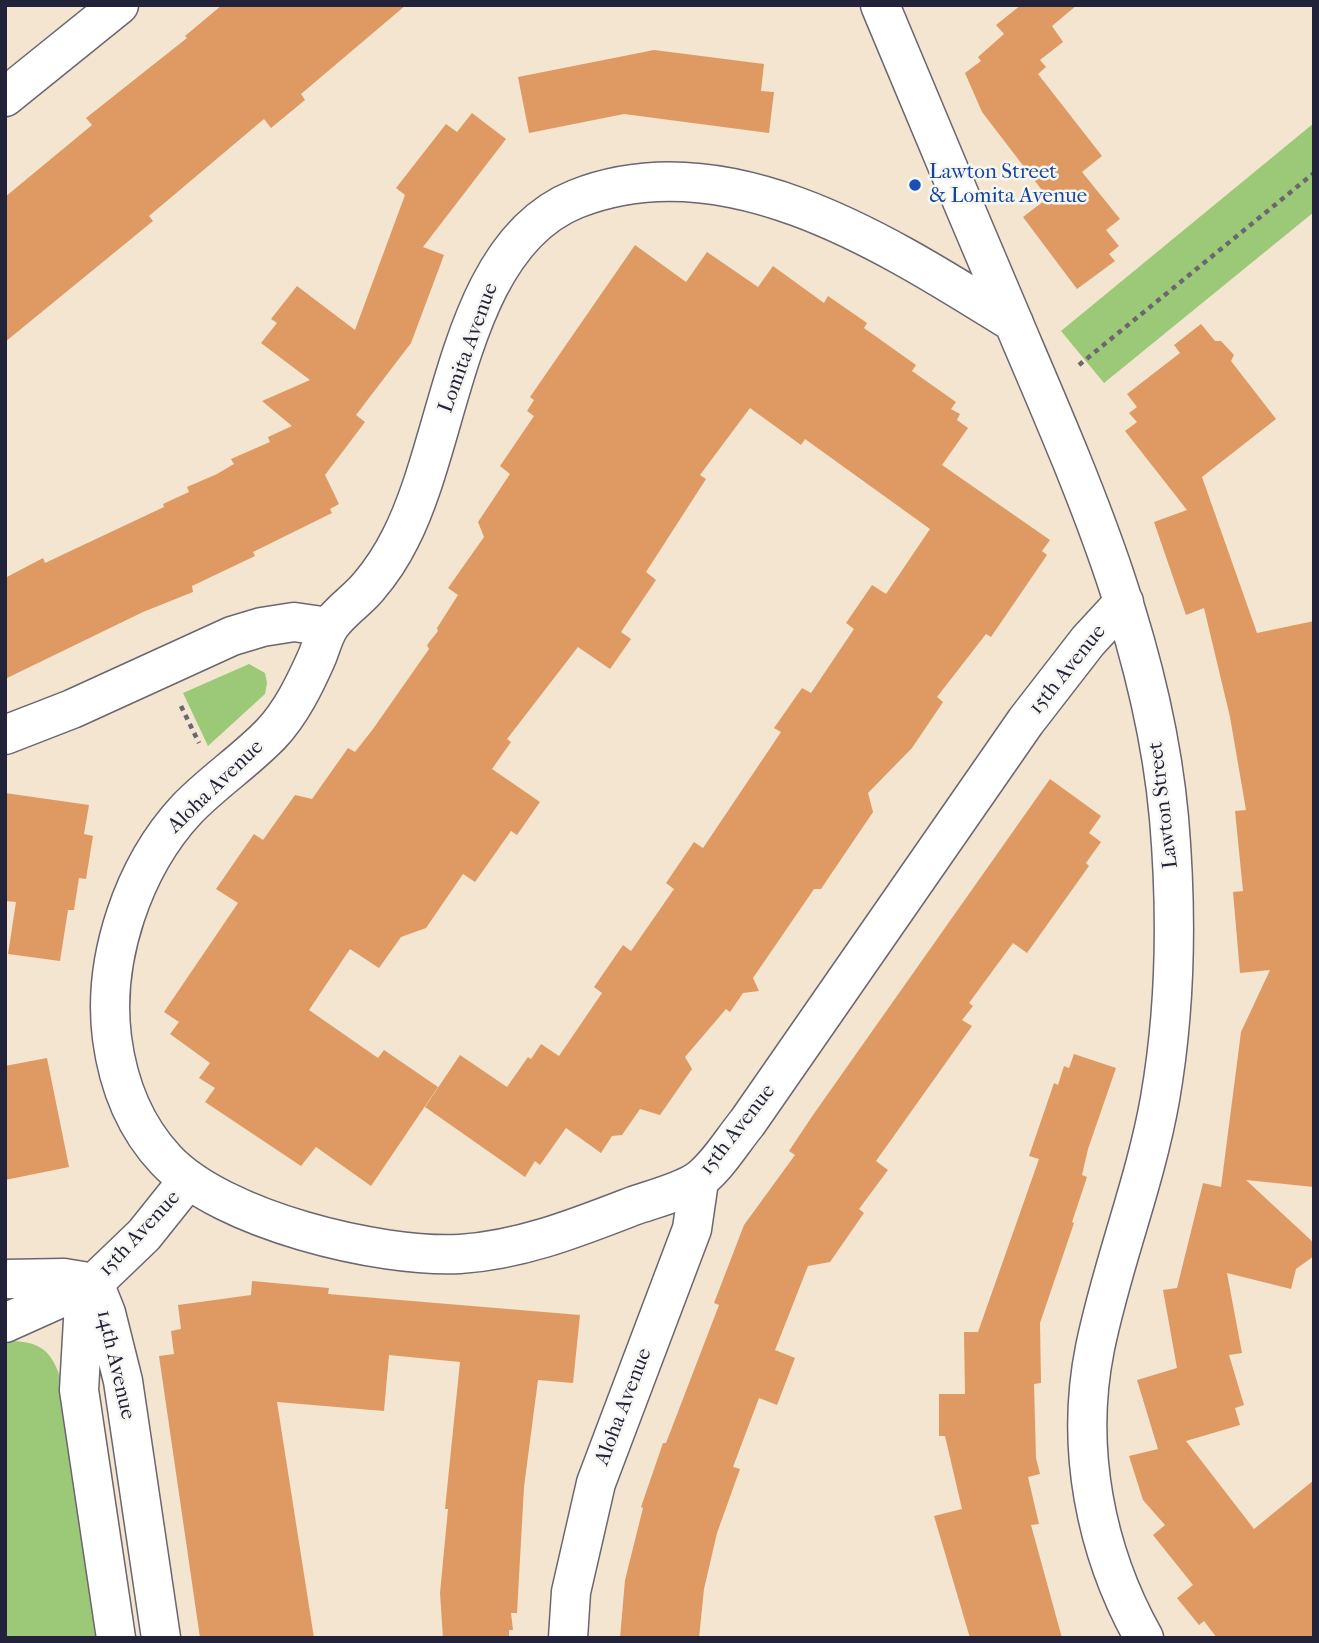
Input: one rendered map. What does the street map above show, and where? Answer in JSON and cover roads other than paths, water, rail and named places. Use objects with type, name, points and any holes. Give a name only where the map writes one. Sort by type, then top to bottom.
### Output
[{"type":"street","points":[[5,97],[119,5]]},
{"type":"street","name":"Lawton Street","points":[[880,5],[1101,534],[1144,669],[1168,813],[1173,952],[1169,1026],[1160,1096],[1147,1162],[1095,1351],[1089,1396],[1088,1447],[1105,1552],[1125,1604],[1144,1638]]},
{"type":"street","name":"Lomita Avenue","points":[[329,627],[370,585],[400,540],[417,497],[478,313],[508,251],[528,228],[551,211],[580,198],[616,188],[684,181],[764,197],[849,228],[942,279],[1014,323]]},
{"type":"street","name":"15th Avenue","points":[[5,1323],[94,1283],[144,1234],[188,1180],[243,1209],[330,1237],[416,1253],[458,1254],[544,1239],[699,1181],[747,1123],[1026,721],[1088,641],[1124,603]]},
{"type":"street","points":[[5,735],[232,636],[262,626],[294,622],[329,627]]},
{"type":"street","name":"Aloha Avenue","points":[[188,1180],[145,1135],[128,1104],[111,1034],[111,996],[122,929],[149,861],[167,832],[273,732],[308,677],[329,627]]},
{"type":"street","name":"Aloha Avenue","points":[[568,1638],[571,1592],[596,1483],[692,1229],[699,1181]]},
{"type":"street","name":"15th Avenue","points":[[5,1279],[64,1278],[94,1283]]},
{"type":"street","name":"14th Avenue","points":[[94,1283],[83,1320],[79,1390],[116,1638]]},
{"type":"street","name":"14th Avenue","points":[[94,1283],[106,1313],[123,1381],[161,1638]]},
{"type":"place","name":"Lawton Street & Lomita Avenue","points":[[915,185]]}]
